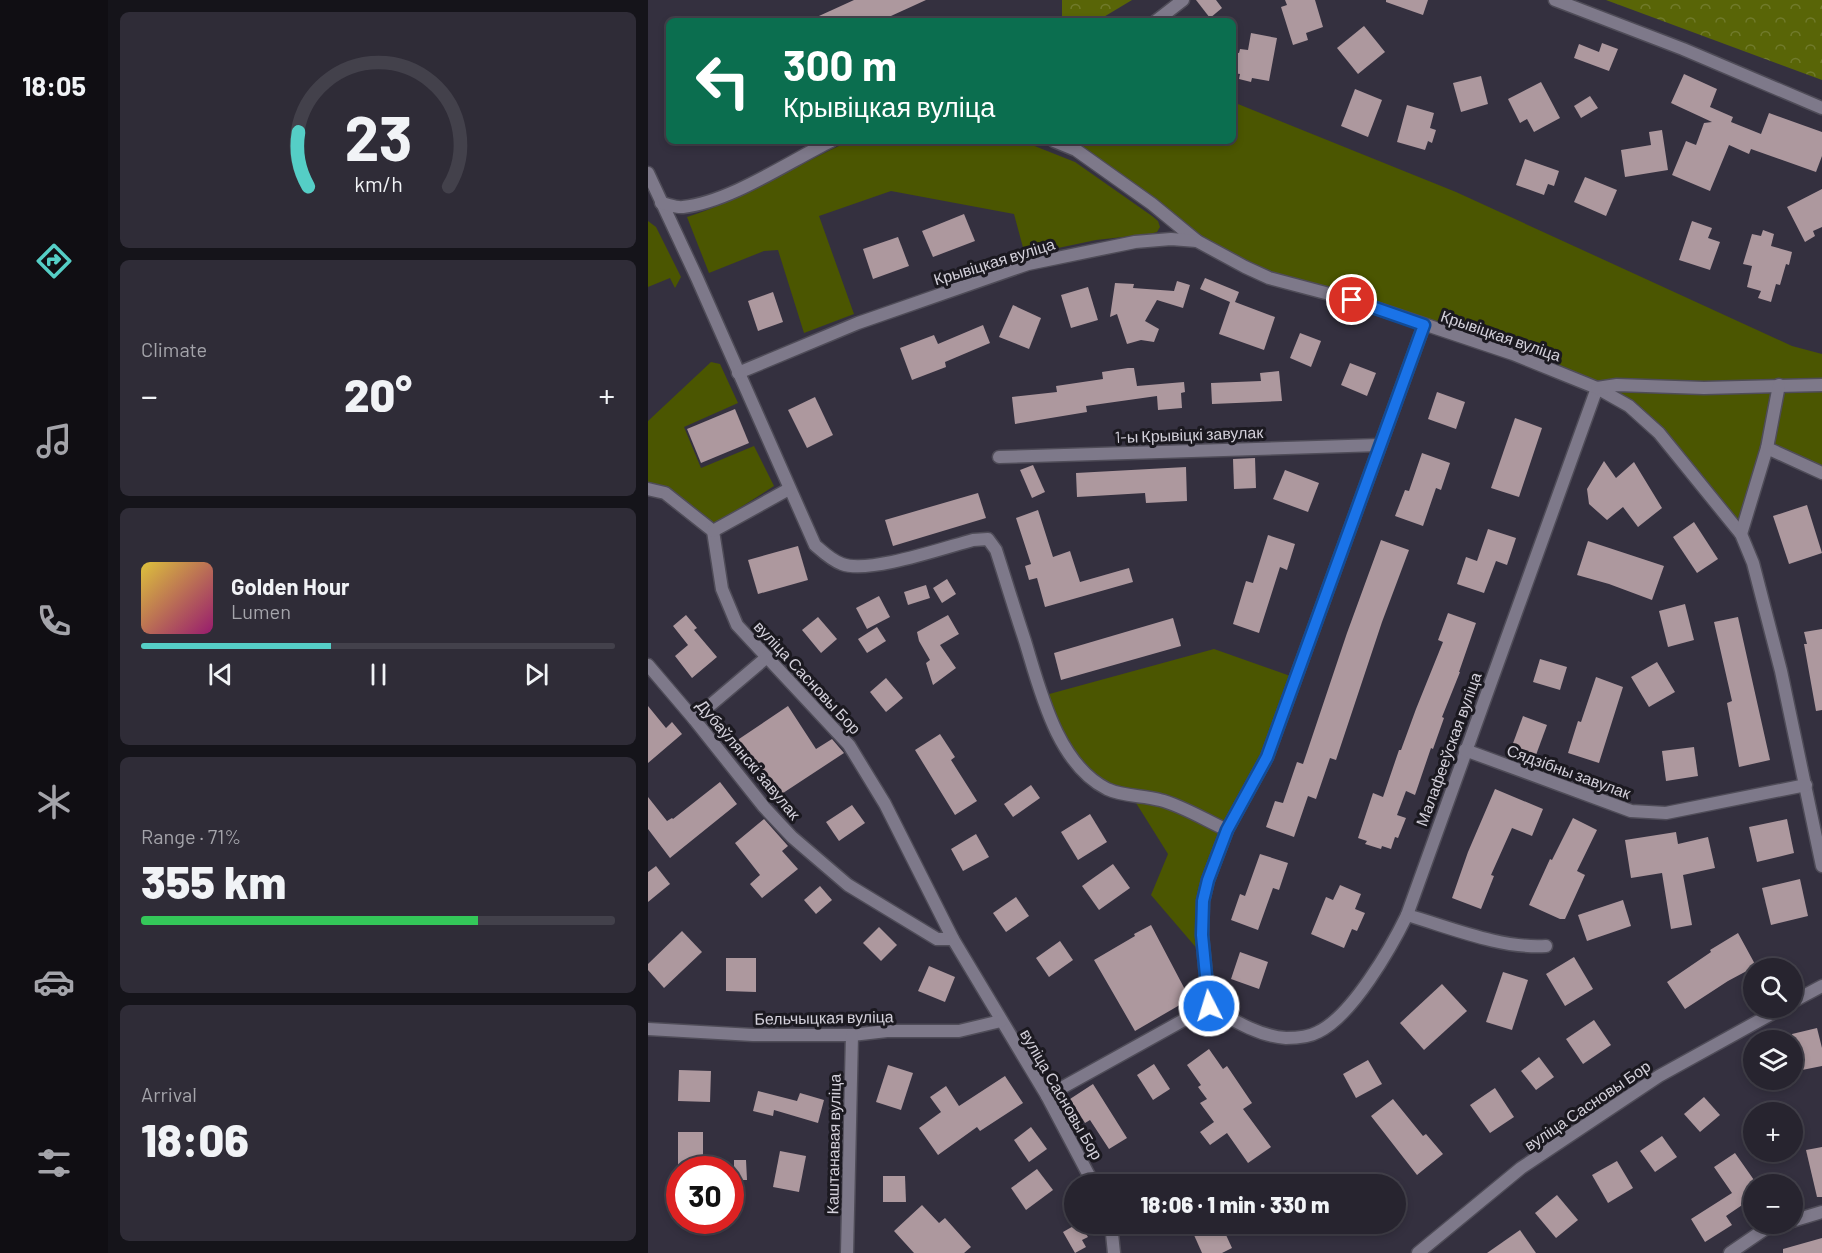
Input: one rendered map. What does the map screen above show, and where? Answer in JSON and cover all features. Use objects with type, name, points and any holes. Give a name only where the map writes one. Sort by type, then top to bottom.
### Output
[{"type":"street","points":[[1160,18],[1183,0]]},
{"type":"street","points":[[1555,0],[1822,108]]},
{"type":"street","points":[[661,203],[681,207],[706,202],[774,171],[825,144]]},
{"type":"street","points":[[1078,146],[1197,241]]},
{"type":"street","points":[[649,176],[697,278],[815,545],[828,556],[843,564],[867,567],[973,540],[988,539],[996,550],[1050,717],[1076,763],[1090,778],[1105,788],[1117,793],[1163,800],[1227,830]]},
{"type":"street","name":"Крывіцкая вуліца","points":[[738,373],[858,323],[1028,264],[1135,242],[1171,240],[1197,241],[1269,278],[1352,300],[1514,354],[1597,388],[1629,406],[1659,433],[1741,534],[1753,562],[1763,600],[1806,785],[1822,866]]},
{"type":"street","points":[[1047,1096],[1209,1006],[1202,935],[1203,901],[1208,880],[1227,830],[1267,757],[1424,325]]},
{"type":"street","points":[[1597,388],[1617,385],[1704,388],[1822,385]]},
{"type":"street","points":[[1741,534],[1767,448],[1779,385]]},
{"type":"street","name":"Малафееўская вуліца","points":[[1209,1006],[1249,1028],[1287,1038],[1317,1033],[1327,1027],[1351,1003],[1387,954],[1407,915],[1597,388]]},
{"type":"street","name":"1-ы Крывіцкі завулак","points":[[999,457],[1380,445]]},
{"type":"street","points":[[1767,448],[1822,473]]},
{"type":"street","points":[[648,489],[665,493],[713,531],[789,489]]},
{"type":"street","name":"вуліца Сасновы Бор","points":[[713,531],[720,579],[737,626],[849,745],[885,804],[953,939],[1047,1096],[1088,1174]]},
{"type":"street","points":[[694,719],[767,657]]},
{"type":"street","name":"Дубаўлянскі завулак","points":[[648,665],[764,807],[792,837],[848,885],[937,939],[953,939]]},
{"type":"street","name":"Сядзібны завулак","points":[[1465,750],[1631,811],[1666,813],[1806,785]]},
{"type":"street","points":[[1407,915],[1507,944],[1546,946]]},
{"type":"street","points":[[1803,996],[1822,986]]},
{"type":"street","name":"вуліца Сасновы Бор","points":[[1423,1251],[1521,1168],[1659,1076],[1764,1018]]},
{"type":"street","name":"Бельчыцкая вуліца","points":[[648,1029],[753,1035],[852,1035],[887,1031],[959,1031],[1001,1021]]},
{"type":"street","name":"Каштанавая вуліца","points":[[847,1253],[852,1035]]},
{"type":"street","points":[[1803,1218],[1822,1212]]},
{"type":"street","points":[[1112,1234],[1114,1253]]},
{"type":"street","points":[[1730,1253],[1758,1234]]},
{"type":"green space","points":[[1062,0],[1132,0],[1102,18],[1062,18]]},
{"type":"green space","points":[[1606,0],[1822,0],[1822,80]]},
{"type":"green space","points":[[1236,103],[1456,192],[1792,346],[1822,354],[1822,473],[1767,449],[1741,534],[1659,433],[1597,388],[1245,267],[1059,144],[1236,144]]},
{"type":"green space","points":[[843,144],[1030,144],[1075,162],[1152,216],[1158,221],[1160,227],[1157,232],[1150,234],[1096,240],[1025,255],[1014,214],[891,191],[819,216],[854,314],[804,333],[778,250],[764,251],[709,273],[687,217],[749,192]]},
{"type":"green space","points":[[648,221],[656,227],[681,277],[675,288],[670,278],[648,287]]},
{"type":"green space","points":[[711,362],[720,364],[738,403],[684,427],[701,468],[754,446],[774,486],[713,525],[669,488],[648,484],[648,421]]},
{"type":"green space","points":[[1214,649],[1296,678],[1208,880],[1205,958],[1151,895],[1168,854],[1131,795],[1117,793],[1076,763],[1042,696]]},
{"type":"building","points":[[854,0],[926,0],[887,18],[815,18]]},
{"type":"building","points":[[1196,0],[1216,0],[1222,8],[1210,18]]},
{"type":"building","points":[[1285,0],[1315,0],[1323,27],[1306,33],[1308,40],[1293,45],[1281,7],[1287,5]]},
{"type":"building","points":[[1386,0],[1428,0],[1423,15],[1386,2]]},
{"type":"building","points":[[1364,26],[1385,52],[1358,74],[1337,48]]},
{"type":"building","points":[[1251,33],[1277,38],[1269,81],[1252,78],[1251,82],[1239,79],[1240,74],[1236,73],[1236,52],[1239,53],[1240,49],[1248,50]]},
{"type":"building","points":[[1602,43],[1618,49],[1609,71],[1574,58],[1579,44],[1599,52]]},
{"type":"building","points":[[1684,74],[1717,89],[1710,107],[1733,117],[1731,122],[1761,134],[1769,113],[1822,132],[1822,156],[1816,172],[1751,149],[1749,154],[1729,145],[1710,191],[1672,175],[1686,141],[1696,145],[1704,123],[1712,122],[1671,103]]},
{"type":"building","points":[[1481,76],[1488,104],[1461,112],[1453,83]]},
{"type":"building","points":[[1541,82],[1560,118],[1534,132],[1527,119],[1520,123],[1508,99]]},
{"type":"building","points":[[1355,89],[1382,100],[1368,137],[1341,126]]},
{"type":"building","points":[[1590,96],[1598,108],[1581,118],[1574,106]]},
{"type":"building","points":[[1407,105],[1434,113],[1430,128],[1436,130],[1432,143],[1428,141],[1425,150],[1397,142]]},
{"type":"building","points":[[1662,130],[1668,170],[1625,177],[1621,150],[1651,145],[1649,132]]},
{"type":"building","points":[[1525,159],[1559,171],[1554,186],[1548,184],[1544,195],[1516,185]]},
{"type":"building","points":[[1585,177],[1617,190],[1606,216],[1574,202]]},
{"type":"building","points":[[1822,189],[1822,227],[1813,231],[1815,236],[1805,242],[1787,207]]},
{"type":"building","points":[[964,214],[975,241],[933,257],[922,231]]},
{"type":"building","points":[[1692,221],[1712,228],[1708,238],[1720,242],[1710,270],[1679,260]]},
{"type":"building","points":[[1763,230],[1774,234],[1771,246],[1792,252],[1780,285],[1776,284],[1771,302],[1758,298],[1761,291],[1747,287],[1752,266],[1743,264],[1752,234],[1761,236]]},
{"type":"building","points":[[898,237],[909,266],[873,279],[863,249]]},
{"type":"building","points":[[1205,278],[1239,292],[1235,302],[1275,317],[1264,350],[1219,334],[1230,302],[1200,289]]},
{"type":"building","points":[[1177,281],[1190,285],[1183,308],[1157,300],[1145,321],[1159,329],[1154,342],[1141,340],[1127,344],[1117,314],[1110,317],[1115,283],[1134,284],[1133,288],[1174,291]]},
{"type":"building","points":[[1088,287],[1098,320],[1071,328],[1061,295]]},
{"type":"building","points":[[773,292],[783,322],[758,331],[748,301]]},
{"type":"building","points":[[1013,305],[1041,318],[1029,349],[999,337]]},
{"type":"building","points":[[983,325],[990,343],[945,362],[946,367],[912,380],[900,348],[934,335],[938,344]]},
{"type":"building","points":[[1300,333],[1321,341],[1311,367],[1290,358]]},
{"type":"building","points":[[1350,363],[1376,373],[1367,396],[1341,385]]},
{"type":"building","points":[[1134,368],[1137,386],[1184,382],[1185,392],[1181,393],[1182,408],[1158,410],[1157,396],[1086,406],[1087,412],[1015,424],[1012,397],[1057,392],[1056,386],[1103,379],[1102,372]]},
{"type":"building","points":[[1279,371],[1282,401],[1212,404],[1211,383],[1261,381],[1260,373]]},
{"type":"building","points":[[1437,392],[1465,402],[1456,429],[1428,419]]},
{"type":"building","points":[[815,397],[833,435],[807,448],[788,410]]},
{"type":"building","points":[[735,409],[749,443],[701,463],[687,429]]},
{"type":"building","points":[[1515,418],[1542,428],[1519,497],[1491,488]]},
{"type":"building","points":[[1422,453],[1450,463],[1441,490],[1436,488],[1423,526],[1395,516],[1405,490],[1409,491]]},
{"type":"building","points":[[1255,458],[1256,488],[1234,489],[1233,459]]},
{"type":"building","points":[[1604,461],[1616,478],[1634,462],[1662,508],[1638,527],[1623,507],[1607,520],[1589,504],[1587,489]]},
{"type":"building","points":[[1033,465],[1045,492],[1032,498],[1020,470]]},
{"type":"building","points":[[1186,467],[1187,501],[1146,503],[1145,493],[1077,497],[1076,473]]},
{"type":"building","points":[[1285,470],[1319,483],[1308,512],[1273,499]]},
{"type":"building","points":[[978,493],[986,518],[893,546],[885,520]]},
{"type":"building","points":[[1807,505],[1822,553],[1789,564],[1773,516]]},
{"type":"building","points":[[1038,510],[1053,557],[1070,551],[1080,582],[1129,568],[1133,582],[1045,607],[1037,578],[1029,580],[1025,566],[1031,564],[1016,518]]},
{"type":"building","points":[[1694,522],[1718,559],[1697,573],[1673,537]]},
{"type":"building","points":[[1488,529],[1516,538],[1507,565],[1496,561],[1484,593],[1457,584],[1466,557],[1477,561]]},
{"type":"building","points":[[1268,535],[1295,544],[1287,570],[1280,567],[1259,633],[1233,624],[1246,581],[1253,583]]},
{"type":"building","points":[[1381,540],[1409,550],[1382,622],[1336,760],[1330,758],[1316,799],[1308,796],[1294,837],[1266,827],[1275,801],[1283,803],[1297,762],[1303,764]]},
{"type":"building","points":[[1588,541],[1664,566],[1652,600],[1577,575]]},
{"type":"building","points":[[798,546],[808,580],[758,594],[748,560]]},
{"type":"building","points":[[947,579],[956,594],[942,603],[933,588]]},
{"type":"building","points":[[926,585],[930,598],[908,605],[904,592]]},
{"type":"building","points":[[879,596],[890,617],[867,629],[856,608]]},
{"type":"building","points":[[1685,604],[1694,640],[1668,647],[1659,611]]},
{"type":"building","points":[[1448,613],[1476,623],[1442,717],[1444,718],[1433,749],[1431,748],[1415,795],[1406,791],[1397,815],[1406,818],[1391,849],[1382,846],[1381,849],[1365,844],[1367,841],[1358,838],[1373,793],[1383,797],[1399,750],[1401,750],[1443,642],[1438,640]]},
{"type":"building","points":[[686,615],[697,628],[694,630],[717,657],[692,678],[675,656],[688,645],[673,626]]},
{"type":"building","points":[[948,615],[959,634],[940,645],[956,668],[933,685],[926,663],[930,660],[919,641],[917,632]]},
{"type":"building","points":[[818,617],[837,639],[821,653],[802,630]]},
{"type":"building","points":[[1738,617],[1770,760],[1739,767],[1727,703],[1732,701],[1714,622]]},
{"type":"building","points":[[1173,618],[1181,646],[1061,680],[1054,653]]},
{"type":"building","points":[[877,627],[886,641],[867,653],[858,639]]},
{"type":"building","points":[[1822,629],[1822,710],[1816,711],[1804,644],[1807,644],[1804,632]]},
{"type":"building","points":[[1540,659],[1567,667],[1560,690],[1533,682]]},
{"type":"building","points":[[1657,662],[1675,692],[1649,707],[1631,677]]},
{"type":"building","points":[[1596,677],[1623,687],[1599,763],[1568,753]]},
{"type":"building","points":[[886,678],[903,698],[886,712],[870,692]]},
{"type":"building","points":[[648,706],[666,728],[672,722],[682,734],[648,763]]},
{"type":"building","points":[[788,706],[816,749],[832,739],[844,753],[777,797],[757,767],[754,769],[736,741]]},
{"type":"building","points":[[1523,716],[1547,725],[1536,755],[1512,746]]},
{"type":"building","points":[[940,734],[955,757],[951,760],[977,801],[955,815],[915,750]]},
{"type":"building","points":[[1694,747],[1698,776],[1666,781],[1662,751]]},
{"type":"building","points":[[720,782],[737,804],[670,858],[648,829],[648,797],[667,821],[673,819]]},
{"type":"building","points":[[1031,785],[1040,798],[1013,817],[1004,804]]},
{"type":"building","points":[[1495,789],[1543,809],[1532,836],[1512,828],[1491,875],[1494,876],[1481,909],[1452,898],[1468,852]]},
{"type":"building","points":[[852,805],[865,823],[839,841],[826,822]]},
{"type":"building","points":[[1090,814],[1107,842],[1078,860],[1061,832]]},
{"type":"building","points":[[1573,818],[1597,830],[1577,871],[1585,875],[1565,919],[1560,919],[1529,905],[1550,859],[1552,860]]},
{"type":"building","points":[[764,819],[788,846],[782,851],[798,869],[762,898],[750,884],[760,875],[735,843]]},
{"type":"building","points":[[1787,819],[1794,853],[1757,862],[1749,827]]},
{"type":"building","points":[[1676,832],[1678,844],[1708,837],[1715,868],[1683,875],[1692,925],[1671,929],[1662,873],[1631,878],[1625,840]]},
{"type":"building","points":[[976,834],[989,857],[963,871],[951,849]]},
{"type":"building","points":[[1260,854],[1288,863],[1279,890],[1273,888],[1258,930],[1231,920],[1240,894],[1245,896]]},
{"type":"building","points":[[1113,864],[1130,888],[1099,910],[1082,886]]},
{"type":"building","points":[[656,866],[670,884],[648,902],[648,872]]},
{"type":"building","points":[[1800,879],[1808,916],[1771,925],[1762,888]]},
{"type":"building","points":[[1340,885],[1361,894],[1355,909],[1365,913],[1357,931],[1352,929],[1344,948],[1311,934],[1326,897],[1333,900]]},
{"type":"building","points":[[820,886],[832,900],[816,914],[804,900]]},
{"type":"building","points":[[1016,897],[1029,916],[1006,932],[993,913]]},
{"type":"building","points":[[1623,900],[1631,926],[1587,941],[1578,915]]},
{"type":"building","points":[[1151,925],[1190,999],[1135,1031],[1094,960]]},
{"type":"building","points":[[879,927],[897,945],[881,961],[863,943]]},
{"type":"building","points":[[682,931],[702,952],[664,988],[648,970],[648,964]]},
{"type":"building","points":[[1738,933],[1752,958],[1743,958],[1743,973],[1685,1009],[1667,982],[1711,952],[1710,950]]},
{"type":"building","points":[[1060,941],[1073,960],[1049,977],[1036,958]]},
{"type":"building","points":[[1240,952],[1268,962],[1259,989],[1231,979]]},
{"type":"building","points":[[1574,957],[1593,989],[1565,1006],[1546,974]]},
{"type":"building","points":[[726,958],[756,958],[756,992],[726,991]]},
{"type":"building","points":[[929,966],[955,977],[945,1002],[918,991]]},
{"type":"building","points":[[1503,972],[1528,980],[1512,1030],[1486,1022]]},
{"type":"building","points":[[1442,984],[1467,1011],[1424,1050],[1400,1023]]},
{"type":"building","points":[[1594,1020],[1611,1045],[1583,1064],[1566,1039]]},
{"type":"building","points":[[1817,1028],[1822,1048],[1822,1066],[1803,1070],[1803,1031]]},
{"type":"building","points":[[1209,1049],[1223,1069],[1227,1066],[1252,1103],[1243,1109],[1271,1147],[1248,1163],[1227,1133],[1210,1145],[1200,1132],[1214,1122],[1200,1103],[1207,1099],[1198,1087],[1201,1085],[1187,1065]]},
{"type":"building","points":[[1539,1057],[1554,1077],[1536,1090],[1521,1071]]},
{"type":"building","points":[[1368,1060],[1382,1084],[1356,1098],[1343,1074]]},
{"type":"building","points":[[1154,1064],[1170,1089],[1153,1100],[1137,1075]]},
{"type":"building","points":[[888,1065],[913,1073],[901,1110],[876,1102]]},
{"type":"building","points":[[679,1070],[711,1071],[710,1102],[678,1101]]},
{"type":"building","points":[[1005,1076],[1023,1103],[980,1131],[977,1127],[938,1155],[919,1128],[941,1112],[930,1097],[946,1086],[959,1106]]},
{"type":"building","points":[[1093,1084],[1127,1138],[1109,1149],[1090,1120],[1085,1123],[1070,1099]]},
{"type":"building","points":[[1495,1088],[1514,1117],[1490,1133],[1470,1105]]},
{"type":"building","points":[[758,1091],[797,1101],[800,1093],[824,1100],[818,1123],[774,1110],[773,1116],[753,1111]]},
{"type":"building","points":[[1704,1097],[1720,1115],[1700,1132],[1684,1114]]},
{"type":"building","points":[[1393,1099],[1423,1136],[1426,1134],[1443,1154],[1417,1175],[1371,1116]]},
{"type":"building","points":[[1031,1127],[1047,1149],[1029,1162],[1014,1140]]},
{"type":"building","points":[[678,1132],[703,1132],[703,1156],[678,1156]]},
{"type":"building","points":[[1662,1136],[1677,1157],[1655,1172],[1640,1151]]},
{"type":"building","points":[[1822,1147],[1822,1197],[1817,1197],[1806,1150]]},
{"type":"building","points":[[780,1151],[806,1156],[799,1192],[773,1187]]},
{"type":"building","points":[[1735,1153],[1750,1174],[1743,1174],[1743,1204],[1726,1216],[1732,1225],[1705,1242],[1691,1219],[1732,1193],[1714,1167]]},
{"type":"building","points":[[744,1160],[746,1160],[747,1180],[744,1180]]},
{"type":"building","points":[[1617,1161],[1633,1188],[1608,1203],[1592,1175]]},
{"type":"building","points":[[1037,1169],[1053,1190],[1026,1210],[1011,1188]]},
{"type":"building","points":[[883,1176],[905,1176],[906,1202],[883,1202]]},
{"type":"building","points":[[1557,1195],[1578,1220],[1556,1238],[1535,1213]]},
{"type":"building","points":[[922,1205],[939,1223],[945,1218],[971,1247],[964,1253],[914,1253],[894,1231]]},
{"type":"building","points":[[1520,1230],[1536,1253],[1487,1253]]},
{"type":"building","points":[[1064,1234],[1086,1234],[1088,1237],[1082,1240],[1086,1247],[1075,1253]]},
{"type":"building","points":[[1226,1234],[1232,1248],[1222,1253],[1202,1253],[1194,1235]]},
{"type":"building","points":[[1822,1238],[1822,1253],[1783,1253],[1783,1249]]},
{"type":"route","points":[[1209,1006],[1202,935],[1203,901],[1208,880],[1227,830],[1267,757],[1424,325],[1352,300]]}]
